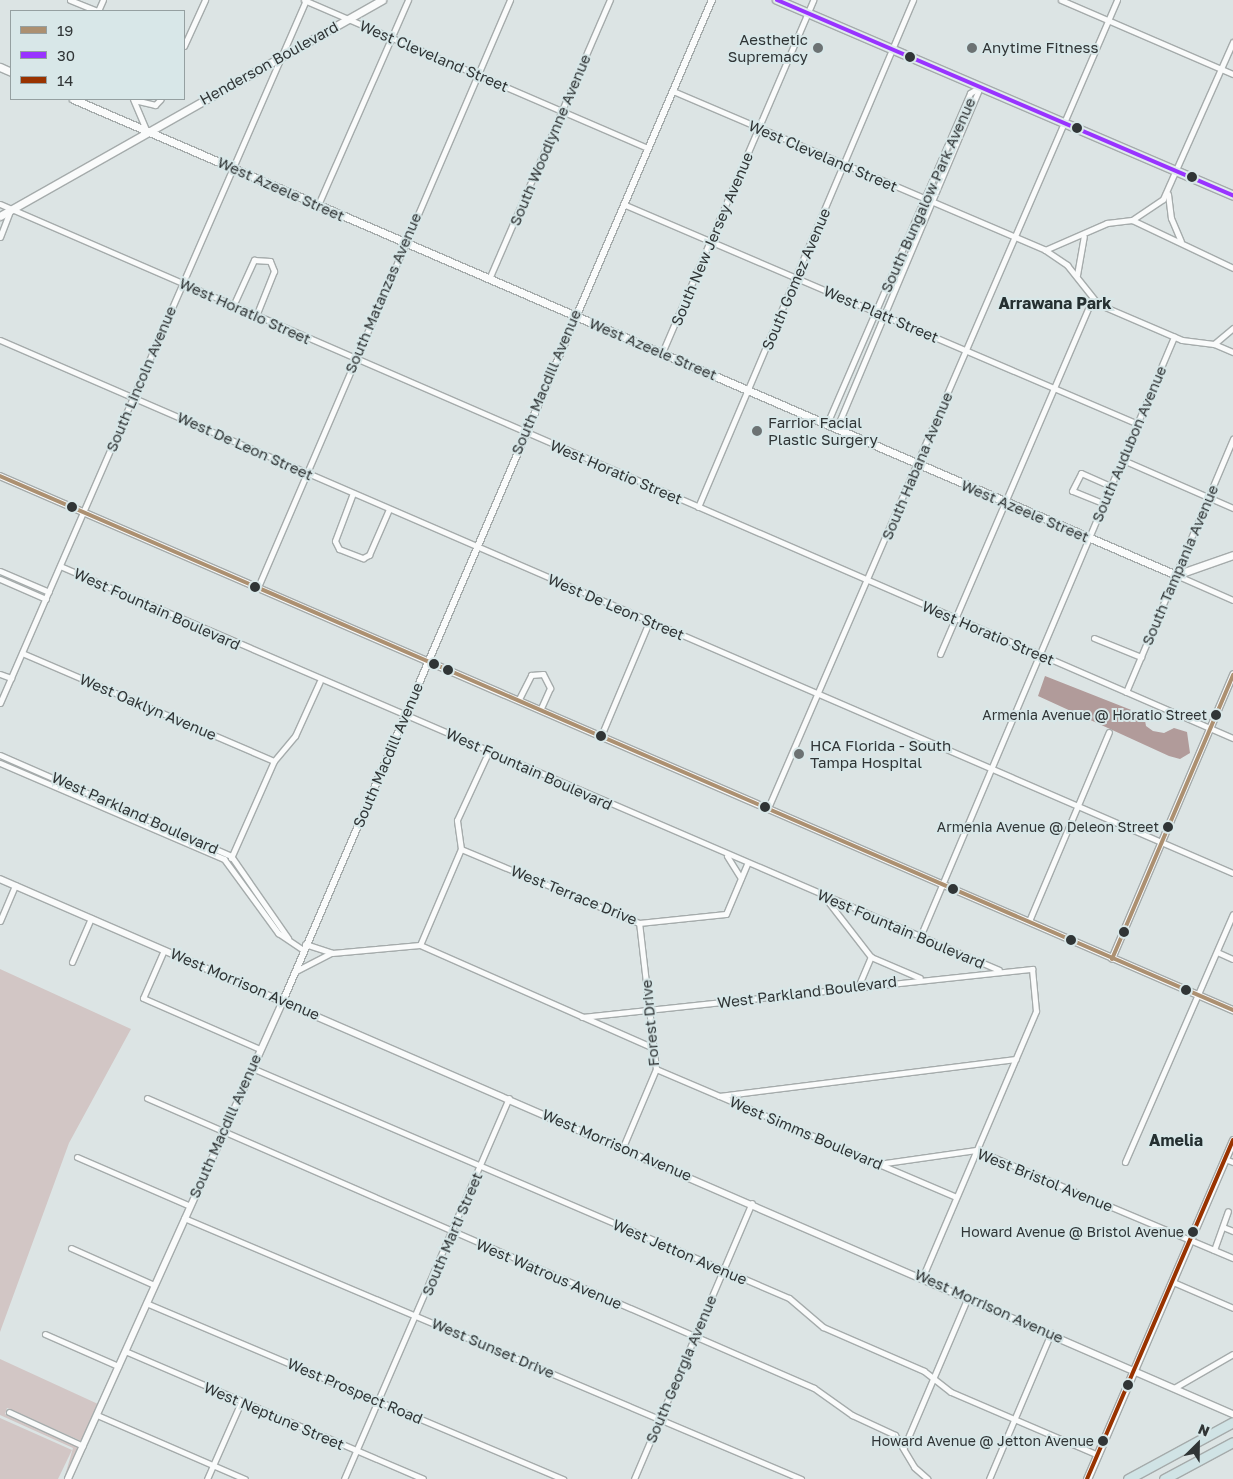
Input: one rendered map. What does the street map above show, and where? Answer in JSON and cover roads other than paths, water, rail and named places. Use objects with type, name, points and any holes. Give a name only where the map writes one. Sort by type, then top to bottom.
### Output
[{"type":"highway","points":[[1128,1479],[1233,1422]]},
{"type":"highway","points":[[1164,1479],[1233,1442]]},
{"type":"main road","name":"Henderson Boulevard","points":[[0,216],[146,130],[382,0]]},
{"type":"main road","points":[[777,0],[1233,195]]},
{"type":"main road","name":"West Azeele Street","points":[[75,100],[1003,502],[1176,575]]},
{"type":"main road","points":[[1176,575],[1233,555]]},
{"type":"main road","points":[[1087,1479],[1233,1140]]},
{"type":"street","points":[[70,0],[95,10]]},
{"type":"street","points":[[185,44],[204,0]]},
{"type":"street","name":"West Cleveland Street","points":[[305,0],[648,148]]},
{"type":"street","name":"South Lincoln Avenue","points":[[0,703],[134,398],[231,167],[305,0]]},
{"type":"street","points":[[318,205],[408,0]]},
{"type":"street","name":"South Matanzas Avenue","points":[[258,587],[404,243],[510,0]]},
{"type":"street","name":"South Woodlynne Avenue","points":[[489,279],[610,0]]},
{"type":"street","name":"South Macdill Avenue","points":[[68,1479],[282,1000],[406,714],[524,432],[712,0]]},
{"type":"street","name":"South New Jersey Avenue","points":[[662,353],[813,0]]},
{"type":"street","name":"South Gomez Avenue","points":[[698,507],[914,0]]},
{"type":"street","points":[[1061,0],[1233,74]]},
{"type":"street","name":"South Habana Avenue","points":[[768,808],[819,695],[1117,0]]},
{"type":"street","points":[[1182,241],[1170,218],[1168,193],[1233,42]]},
{"type":"street","name":"South Bungalow Park Avenue","points":[[980,87],[933,204],[838,423],[832,427],[829,419],[926,200],[970,93],[980,87]]},
{"type":"street","name":"West Cleveland Street","points":[[673,91],[933,204],[1045,250],[1077,276],[1092,300]]},
{"type":"street","points":[[133,100],[146,130]]},
{"type":"street","points":[[136,100],[154,105],[160,100]]},
{"type":"street","points":[[1132,220],[1168,193]]},
{"type":"street","name":"West Horatio Street","points":[[0,204],[1233,738]]},
{"type":"street","name":"West Platt Street","points":[[624,204],[1138,424]]},
{"type":"street","points":[[0,237],[12,209]]},
{"type":"street","points":[[1045,250],[1084,237],[1107,223],[1132,220],[1182,241],[1226,262],[1233,268]]},
{"type":"street","points":[[1077,276],[1084,237]]},
{"type":"street","points":[[233,306],[254,260],[270,261],[274,271],[256,316]]},
{"type":"street","points":[[1226,262],[1233,262]]},
{"type":"street","points":[[940,654],[1003,502],[1092,300],[1174,337],[1214,344],[1233,352]]},
{"type":"street","points":[[1214,344],[1233,328]]},
{"type":"street","name":"South Audubon Avenue","points":[[920,937],[945,884],[1174,337]]},
{"type":"street","name":"West De Leon Street","points":[[0,340],[1233,873]]},
{"type":"street","name":"South Tampania Avenue","points":[[1126,692],[1233,438]]},
{"type":"street","points":[[1123,460],[1233,508]]},
{"type":"street","points":[[1105,504],[1072,491],[1080,473],[1112,487]]},
{"type":"street","points":[[0,476],[541,708],[601,736],[1233,1010]]},
{"type":"street","points":[[354,494],[335,541],[339,549],[363,558],[369,555],[389,509]]},
{"type":"street","name":"West Fountain Boulevard","points":[[60,566],[320,681],[406,714],[488,753],[825,898],[999,970]]},
{"type":"street","points":[[0,571],[49,592]]},
{"type":"street","name":"West Azeele Street","points":[[1176,575],[1233,600]]},
{"type":"street","points":[[0,579],[46,599]]},
{"type":"street","points":[[601,736],[649,622]]},
{"type":"street","points":[[1094,638],[1141,657]]},
{"type":"street","name":"West Oaklyn Avenue","points":[[22,653],[274,761]]},
{"type":"street","points":[[0,674],[11,678]]},
{"type":"street","points":[[519,699],[531,675],[543,674],[550,688],[541,708]]},
{"type":"street","points":[[1112,959],[1233,675]]},
{"type":"street","points":[[228,863],[274,761],[295,736],[320,681]]},
{"type":"street","points":[[0,682],[8,685]]},
{"type":"street","points":[[1029,921],[1109,732]]},
{"type":"street","points":[[420,945],[461,849],[457,820],[488,753]]},
{"type":"street","name":"West Parkland Boulevard","points":[[0,754],[231,856],[290,941]]},
{"type":"street","name":"West Parkland Boulevard","points":[[0,763],[228,863],[278,934],[290,941],[304,947],[332,953],[420,945],[653,1048]]},
{"type":"street","name":"West Terrace Drive","points":[[461,849],[639,923],[726,914],[747,864]]},
{"type":"street","points":[[727,855],[741,878]]},
{"type":"street","name":"West Morrison Avenue","points":[[0,879],[923,1276],[1233,1414]]},
{"type":"street","points":[[0,921],[15,885]]},
{"type":"street","points":[[825,898],[870,957],[920,979]]},
{"type":"street","points":[[1125,1162],[1233,914]]},
{"type":"street","points":[[72,962],[91,918]]},
{"type":"street","name":"Forest Drive","points":[[622,1147],[656,1069],[639,923]]},
{"type":"street","points":[[164,950],[144,998],[260,1049]]},
{"type":"street","points":[[1217,952],[1233,959]]},
{"type":"street","name":"West Parkland Boulevard","points":[[294,972],[332,953]]},
{"type":"street","points":[[858,987],[870,957]]},
{"type":"street","name":"West Parkland Boulevard","points":[[582,1017],[650,1011],[999,970],[1032,968],[1036,1011],[1016,1059]]},
{"type":"street","points":[[717,1096],[1016,1059]]},
{"type":"street","points":[[923,1276],[1016,1059]]},
{"type":"street","name":"West Jetton Avenue","points":[[252,1068],[789,1298],[823,1327],[1015,1420],[1098,1455]]},
{"type":"street","name":"West Simms Boulevard","points":[[656,1069],[956,1198]]},
{"type":"street","name":"West Watrous Avenue","points":[[147,1098],[814,1388],[852,1415],[888,1431],[904,1447],[914,1467],[928,1479]]},
{"type":"street","name":"South Marti Street","points":[[344,1479],[454,1233],[509,1098]]},
{"type":"street","name":"West Bristol Avenue","points":[[878,1164],[976,1150],[1233,1258]]},
{"type":"street","points":[[77,1157],[190,1206]]},
{"type":"street","points":[[1225,1159],[1233,1162]]},
{"type":"street","name":"South Georgia Avenue","points":[[634,1479],[696,1338],[752,1203]]},
{"type":"street","points":[[1214,1250],[1228,1211]]},
{"type":"street","name":"West Sunset Drive","points":[[184,1218],[801,1479]]},
{"type":"street","points":[[1223,1227],[1233,1231]]},
{"type":"street","points":[[70,1248],[154,1285]]},
{"type":"street","points":[[1173,1282],[1233,1308]]},
{"type":"street","points":[[904,1447],[968,1297]]},
{"type":"street","name":"West Prospect Road","points":[[146,1303],[563,1479]]},
{"type":"street","points":[[990,1479],[1051,1333]]},
{"type":"street","points":[[45,1334],[118,1366]]},
{"type":"street","name":"West Neptune Street","points":[[125,1351],[423,1479]]},
{"type":"street","points":[[1174,1388],[1233,1354]]},
{"type":"street","points":[[207,1479],[241,1402]]},
{"type":"street","points":[[9,1412],[83,1446]]},
{"type":"street","points":[[97,1415],[245,1479]]},
{"type":"place","name":"Aesthetic Supremacy","points":[[818,48]]},
{"type":"place","name":"Anytime Fitness","points":[[972,48]]},
{"type":"place","name":"Farrior Facial Plastic Surgery","points":[[757,431]]},
{"type":"place","name":"Armenia Avenue @ Horatio Street","points":[[1216,715]]},
{"type":"place","name":"HCA Florida - South Tampa Hospital","points":[[799,754]]},
{"type":"place","name":"Armenia Avenue @ Deleon Street","points":[[1168,827]]},
{"type":"place","name":"Howard Avenue @ Bristol Avenue","points":[[1193,1232]]},
{"type":"place","name":"Howard Avenue @ Jetton Avenue","points":[[1103,1441]]},
{"type":"district","name":"Arrawana Park","points":[[1055,303]]},
{"type":"district","name":"Amelia","points":[[1176,1140]]}]
